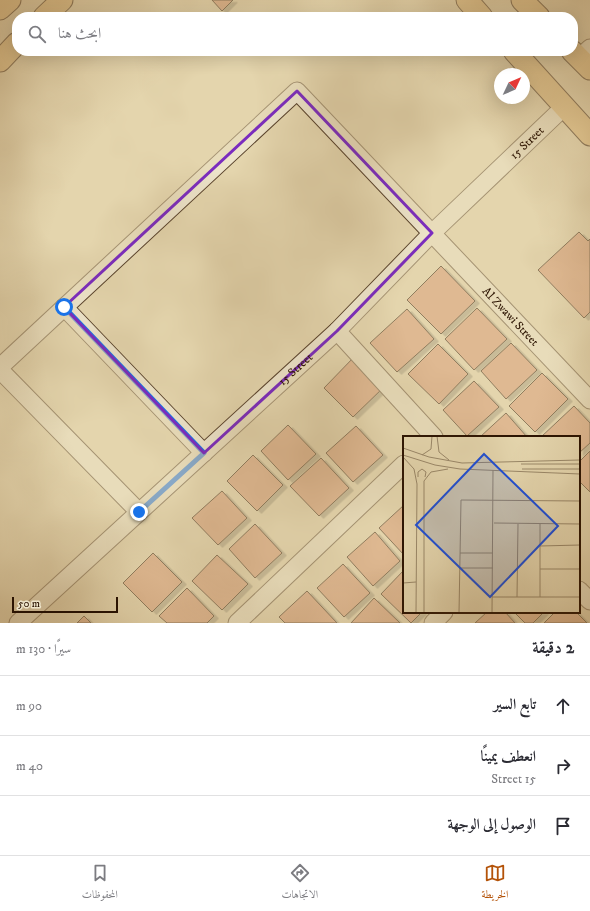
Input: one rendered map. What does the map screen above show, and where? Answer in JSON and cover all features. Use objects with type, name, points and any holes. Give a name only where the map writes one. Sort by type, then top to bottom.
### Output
[{"type":"main road","points":[[0,10],[10,0]]},
{"type":"main road","points":[[49,12],[62,0]]},
{"type":"main road","points":[[467,0],[478,12]]},
{"type":"main road","points":[[522,0],[534,12]]},
{"type":"main road","points":[[0,61],[12,49]]},
{"type":"main road","points":[[518,56],[590,135]]},
{"type":"street","name":"Al Zwawi Street","points":[[64,307],[297,91],[590,400]]},
{"type":"street","name":"15 Street","points":[[18,623],[337,331],[432,233],[564,107]]},
{"type":"street","points":[[139,512],[0,368],[64,307],[204,453]]},
{"type":"street","points":[[337,331],[432,436]]},
{"type":"street","points":[[237,623],[403,465]]},
{"type":"street","points":[[580,591],[590,601]]},
{"type":"street","points":[[433,623],[443,613]]},
{"type":"highlighted area","points":[[297,91],[432,233],[337,331],[204,453],[64,307]]},
{"type":"building","points":[[212,0],[233,0],[222,11]]},
{"type":"building","points":[[579,232],[588,241],[590,239],[590,312],[584,318],[538,270]]},
{"type":"building","points":[[441,266],[475,301],[441,334],[407,300]]},
{"type":"building","points":[[477,308],[507,339],[474,370],[445,339]]},
{"type":"building","points":[[407,309],[434,339],[397,372],[370,343]]},
{"type":"building","points":[[511,343],[537,370],[506,399],[481,371]]},
{"type":"building","points":[[438,344],[468,374],[439,404],[408,374]]},
{"type":"building","points":[[355,356],[385,386],[353,417],[324,388]]},
{"type":"building","points":[[542,373],[568,399],[535,432],[509,406]]},
{"type":"building","points":[[474,381],[499,407],[467,436],[443,410]]},
{"type":"building","points":[[574,406],[590,423],[590,443],[580,452],[580,436],[542,436]]},
{"type":"building","points":[[506,413],[526,436],[481,436]]},
{"type":"building","points":[[288,425],[316,454],[288,480],[261,451]]},
{"type":"building","points":[[356,426],[383,455],[353,482],[326,453]]},
{"type":"building","points":[[590,451],[590,492],[580,482],[580,461]]},
{"type":"building","points":[[253,455],[283,485],[257,511],[227,481]]},
{"type":"building","points":[[321,458],[349,488],[319,516],[290,486]]},
{"type":"building","points":[[222,491],[247,518],[218,545],[192,518]]},
{"type":"building","points":[[403,506],[403,554],[379,528]]},
{"type":"building","points":[[255,524],[282,553],[255,578],[229,549]]},
{"type":"building","points":[[375,532],[400,561],[373,586],[347,557]]},
{"type":"building","points":[[153,553],[182,582],[152,612],[123,583]]},
{"type":"building","points":[[217,555],[248,584],[222,610],[192,581]]},
{"type":"building","points":[[343,564],[370,593],[344,617],[317,588]]},
{"type":"building","points":[[403,571],[403,613],[421,613],[411,623],[381,594]]},
{"type":"building","points":[[187,588],[214,616],[207,623],[167,623],[159,616]]},
{"type":"building","points":[[307,591],[337,623],[285,623],[279,617]]},
{"type":"building","points":[[374,598],[400,623],[351,623]]},
{"type":"building","points":[[486,613],[506,613],[515,623],[475,623]]},
{"type":"building","points":[[515,613],[543,613],[533,623],[525,623]]},
{"type":"building","points":[[554,613],[577,613],[587,623],[544,623]]},
{"type":"building","points":[[84,616],[91,623],[77,623]]},
{"type":"route","points":[[64,307],[204,453],[139,512]]}]
